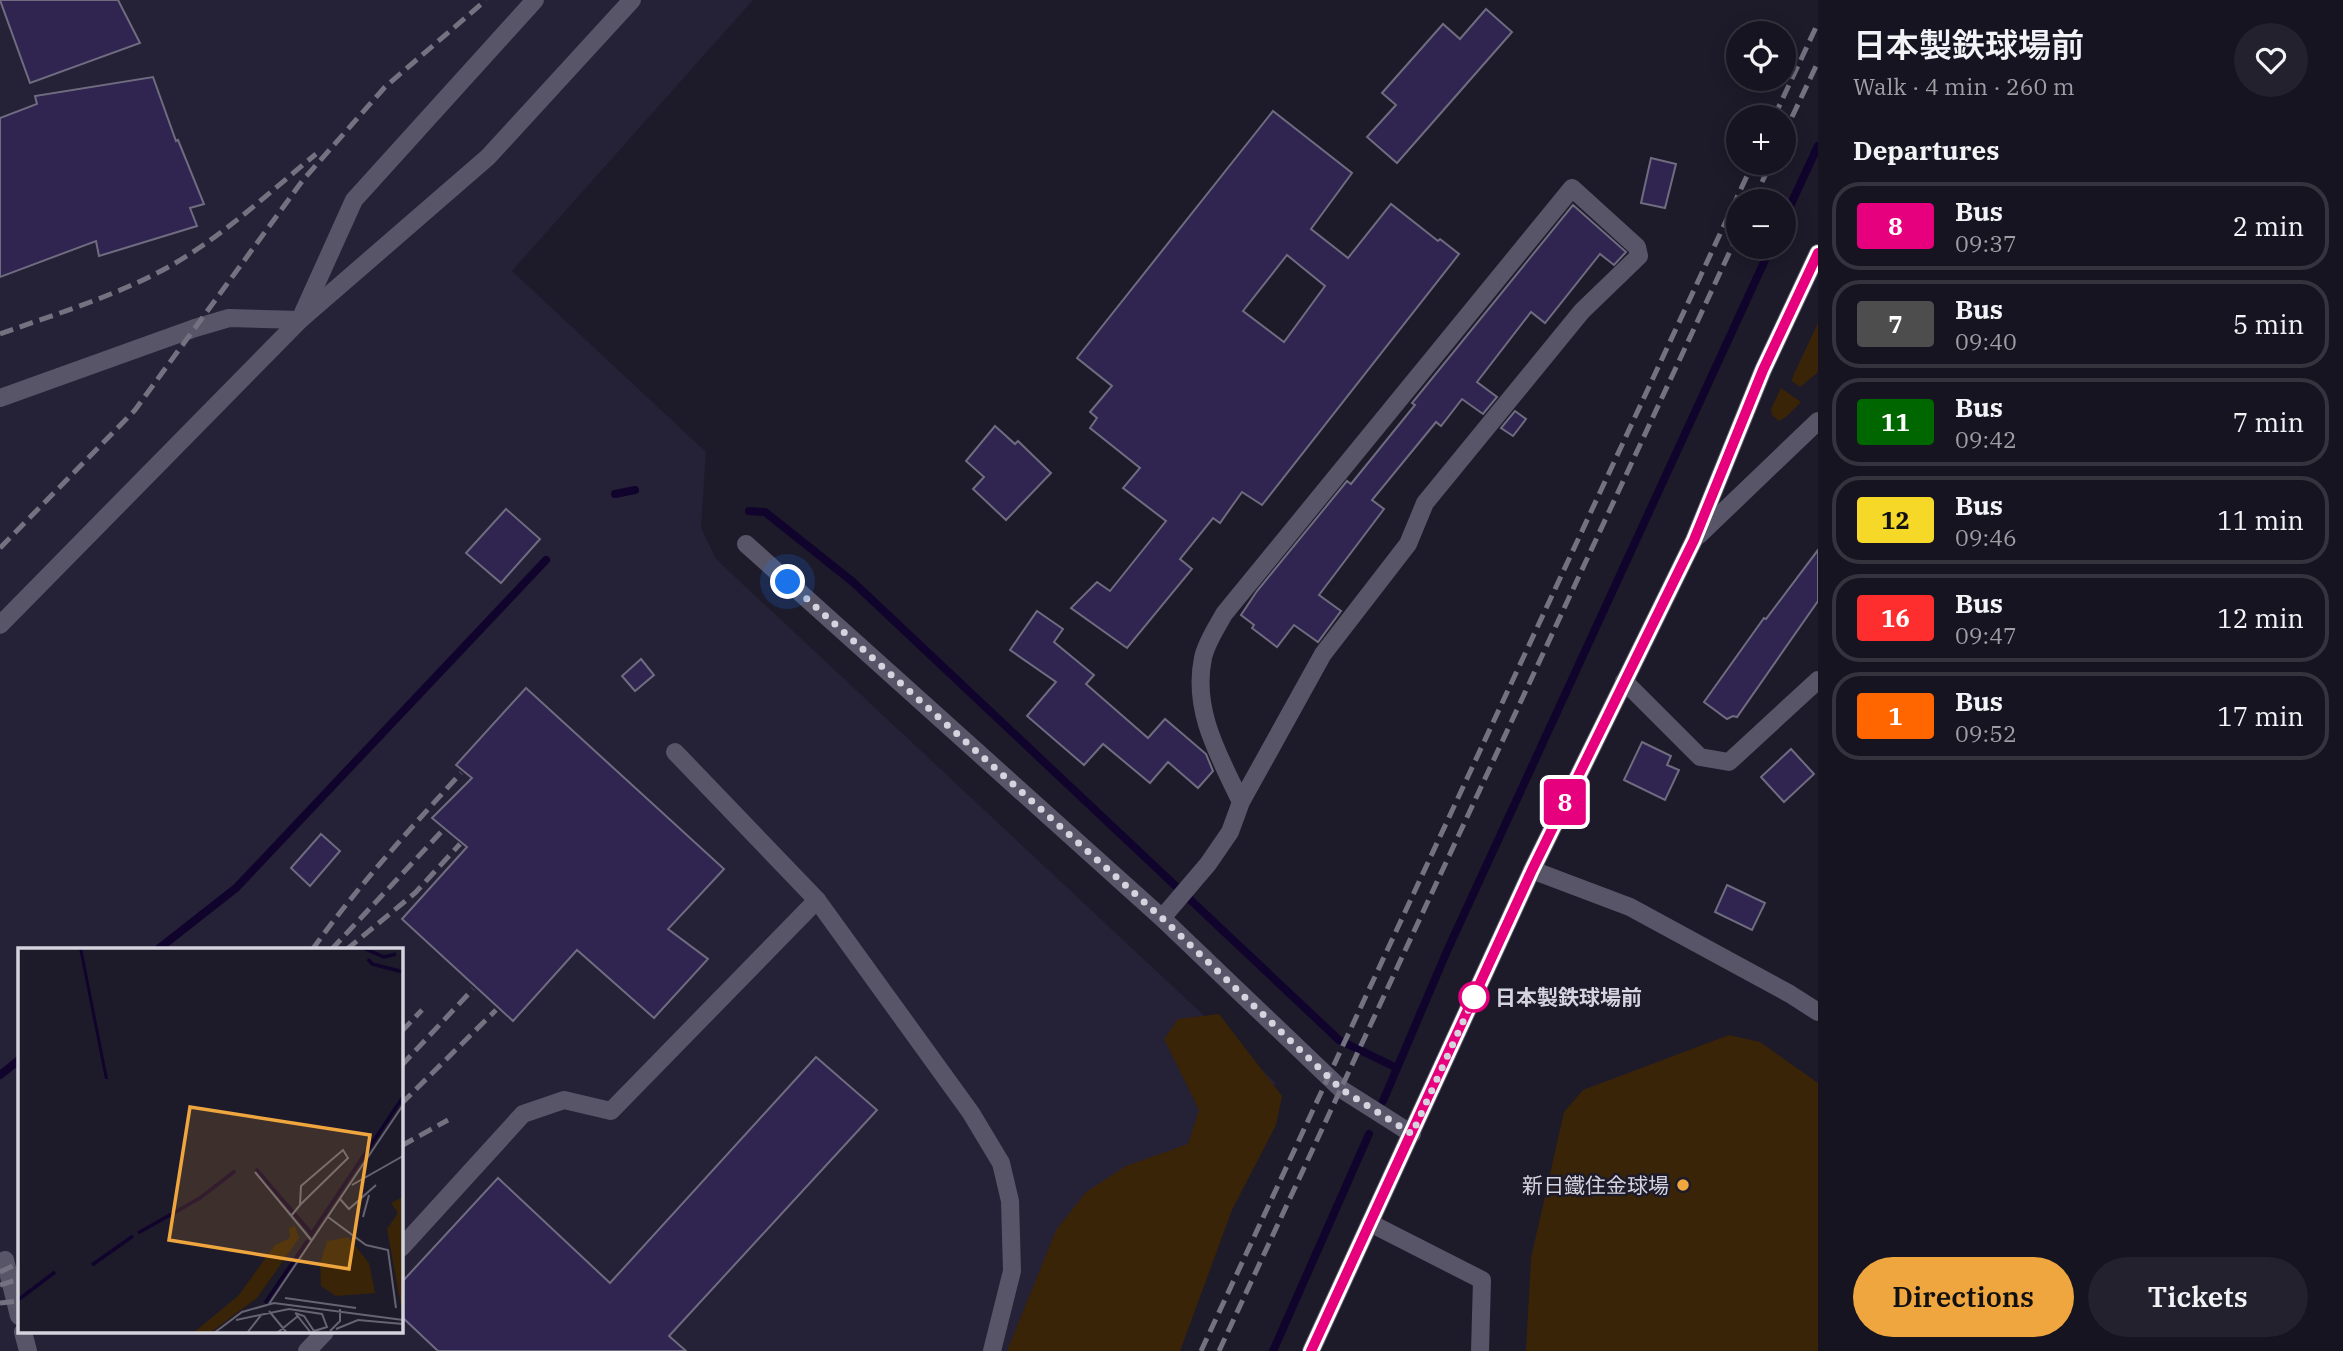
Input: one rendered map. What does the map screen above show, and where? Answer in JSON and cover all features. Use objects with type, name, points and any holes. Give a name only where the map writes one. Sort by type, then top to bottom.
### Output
[{"type":"street","points":[[300,320],[354,200],[535,0]]},
{"type":"street","points":[[0,625],[300,320],[488,157],[632,0]]},
{"type":"street","points":[[1162,918],[1208,864],[1230,832],[1241,802],[1323,654],[1408,544],[1425,503],[1582,311],[1639,256],[1637,247],[1572,188],[1224,614],[1203,655],[1200,685],[1205,721],[1241,802]]},
{"type":"street","points":[[1311,1351],[1532,870],[1694,540],[1763,370],[1818,253]]},
{"type":"street","points":[[0,398],[229,318],[300,320]]},
{"type":"street","points":[[1694,540],[1818,421]]},
{"type":"street","points":[[746,544],[1162,918],[1341,1089],[1412,1134]]},
{"type":"street","points":[[1624,681],[1700,757],[1729,762],[1818,680]]},
{"type":"street","points":[[676,752],[817,900],[971,1114],[1000,1163],[1010,1201],[1012,1271],[992,1351]]},
{"type":"street","points":[[1532,870],[1630,907],[1818,1012]]},
{"type":"street","points":[[402,1247],[523,1114],[564,1100],[611,1111],[817,900]]},
{"type":"street","points":[[1370,1223],[1482,1280],[1480,1351]]},
{"type":"street","points":[[5,1260],[18,1312]]},
{"type":"street","points":[[24,1334],[28,1351]]},
{"type":"street","points":[[307,1351],[323,1334]]},
{"type":"shaded area","points":[[0,0],[753,0],[512,271],[706,452],[701,528],[716,559],[1276,1083],[1151,1351],[0,1351]]},
{"type":"shaded area","points":[[1818,323],[1818,372],[1800,387],[1792,381],[1793,376]]},
{"type":"shaded area","points":[[1781,388],[1801,402],[1779,421],[1772,415],[1771,409]]},
{"type":"shaded area","points":[[1219,1014],[1282,1096],[1276,1125],[1232,1210],[1180,1351],[1007,1351],[1056,1230],[1086,1192],[1126,1166],[1188,1144],[1199,1110],[1164,1039],[1178,1019]]},
{"type":"shaded area","name":"新日鐵住金球場","points":[[1729,1035],[1760,1042],[1818,1083],[1818,1351],[1526,1351],[1531,1258],[1564,1112],[1583,1090]]},
{"type":"building","points":[[0,0],[118,0],[140,43],[30,83]]},
{"type":"building","points":[[1486,9],[1512,32],[1397,163],[1367,137],[1396,105],[1382,93],[1443,24],[1460,39]]},
{"type":"building","points":[[153,77],[176,141],[178,140],[204,204],[190,208],[197,226],[99,256],[96,241],[0,277],[0,118],[37,104],[35,96]]},
{"type":"building","points":[[1273,111],[1352,173],[1311,229],[1348,258],[1391,204],[1459,254],[1262,505],[1242,492],[1220,523],[1213,518],[1180,559],[1192,569],[1127,648],[1071,608],[1097,582],[1110,591],[1166,521],[1123,488],[1140,468],[1090,428],[1097,418],[1090,412],[1112,386],[1077,358]],"holes":[[[1287,255],[1325,286],[1284,342],[1243,311]]]},
{"type":"building","points":[[1651,158],[1676,164],[1665,208],[1641,203]]},
{"type":"building","points":[[1573,205],[1626,252],[1614,265],[1600,254],[1545,323],[1531,312],[1477,382],[1497,397],[1483,414],[1462,399],[1441,426],[1436,422],[1372,500],[1384,509],[1319,595],[1341,611],[1318,642],[1294,625],[1277,647],[1252,628],[1254,625],[1241,615],[1257,591],[1347,481],[1351,484],[1415,405],[1412,403]]},
{"type":"building","points":[[1515,411],[1526,419],[1513,436],[1501,428]]},
{"type":"building","points":[[995,426],[1015,444],[1018,441],[1051,473],[1006,520],[973,489],[984,477],[966,461]]},
{"type":"building","points":[[506,509],[540,539],[501,583],[466,553]]},
{"type":"building","points":[[1818,550],[1818,601],[1737,717],[1727,719],[1704,702],[1764,618],[1766,619]]},
{"type":"building","points":[[1037,611],[1063,629],[1054,642],[1094,675],[1086,684],[1148,738],[1165,719],[1206,754],[1213,771],[1198,788],[1168,762],[1150,783],[1103,744],[1084,765],[1027,716],[1056,682],[1010,650]]},
{"type":"building","points":[[641,659],[654,675],[635,691],[622,676]]},
{"type":"building","points":[[526,688],[724,869],[668,929],[708,959],[654,1018],[577,950],[513,1021],[402,919],[467,847],[432,818],[472,778],[456,765]]},
{"type":"building","points":[[1642,742],[1671,756],[1667,765],[1679,770],[1665,800],[1624,780]]},
{"type":"building","points":[[1791,749],[1814,774],[1784,802],[1761,777]]},
{"type":"building","points":[[321,834],[340,851],[310,886],[291,868]]},
{"type":"building","points":[[1727,885],[1765,903],[1752,930],[1715,912]]},
{"type":"building","points":[[816,1057],[877,1110],[669,1336],[686,1351],[438,1351],[402,1317],[402,1282],[498,1178],[610,1283]]},
{"type":"waterway","points":[[1796,193],[1818,146]]},
{"type":"waterway","points":[[1383,1101],[1447,951],[1765,259]]},
{"type":"waterway","points":[[615,494],[635,490]]},
{"type":"waterway","points":[[749,511],[765,512],[853,582],[1339,1040],[1397,1068]]},
{"type":"waterway","points":[[160,948],[236,888],[546,560]]},
{"type":"waterway","points":[[0,1075],[18,1061]]},
{"type":"waterway","points":[[1273,1351],[1369,1134]]},
{"type":"railway","points":[[0,548],[135,410],[303,180],[385,87],[486,0]]},
{"type":"railway","points":[[1780,105],[1818,23]]},
{"type":"railway","points":[[1796,109],[1818,62]]},
{"type":"railway","points":[[0,334],[81,306],[159,272],[201,247],[241,217],[316,154]]},
{"type":"railway","points":[[1201,1351],[1747,175]]},
{"type":"railway","points":[[1759,189],[1765,175]]},
{"type":"railway","points":[[1219,1351],[1726,259]]},
{"type":"railway","points":[[313,948],[365,881],[461,773]]},
{"type":"railway","points":[[333,948],[443,830]]},
{"type":"railway","points":[[348,948],[415,893],[460,844]]},
{"type":"railway","points":[[402,1065],[473,989]]},
{"type":"railway","points":[[402,1031],[422,1010]]},
{"type":"railway","points":[[402,1103],[496,1010]]},
{"type":"railway","points":[[402,1145],[448,1120]]},
{"type":"railway","points":[[0,1272],[18,1263]]},
{"type":"railway","points":[[0,1285],[18,1279]]},
{"type":"railway","points":[[0,1303],[18,1301]]},
{"type":"bus line","name":"8","points":[[1311,1351],[1532,870],[1694,540],[1763,370],[1818,253]]},
{"type":"place","name":"日本製鉄球場前","points":[[1474,997]]},
{"type":"place","name":"新日鐵住金球場","points":[[1683,1185]]},
{"type":"route","points":[[788,582],[1162,918],[1341,1089],[1412,1134],[1477,991],[1474,997]]}]
